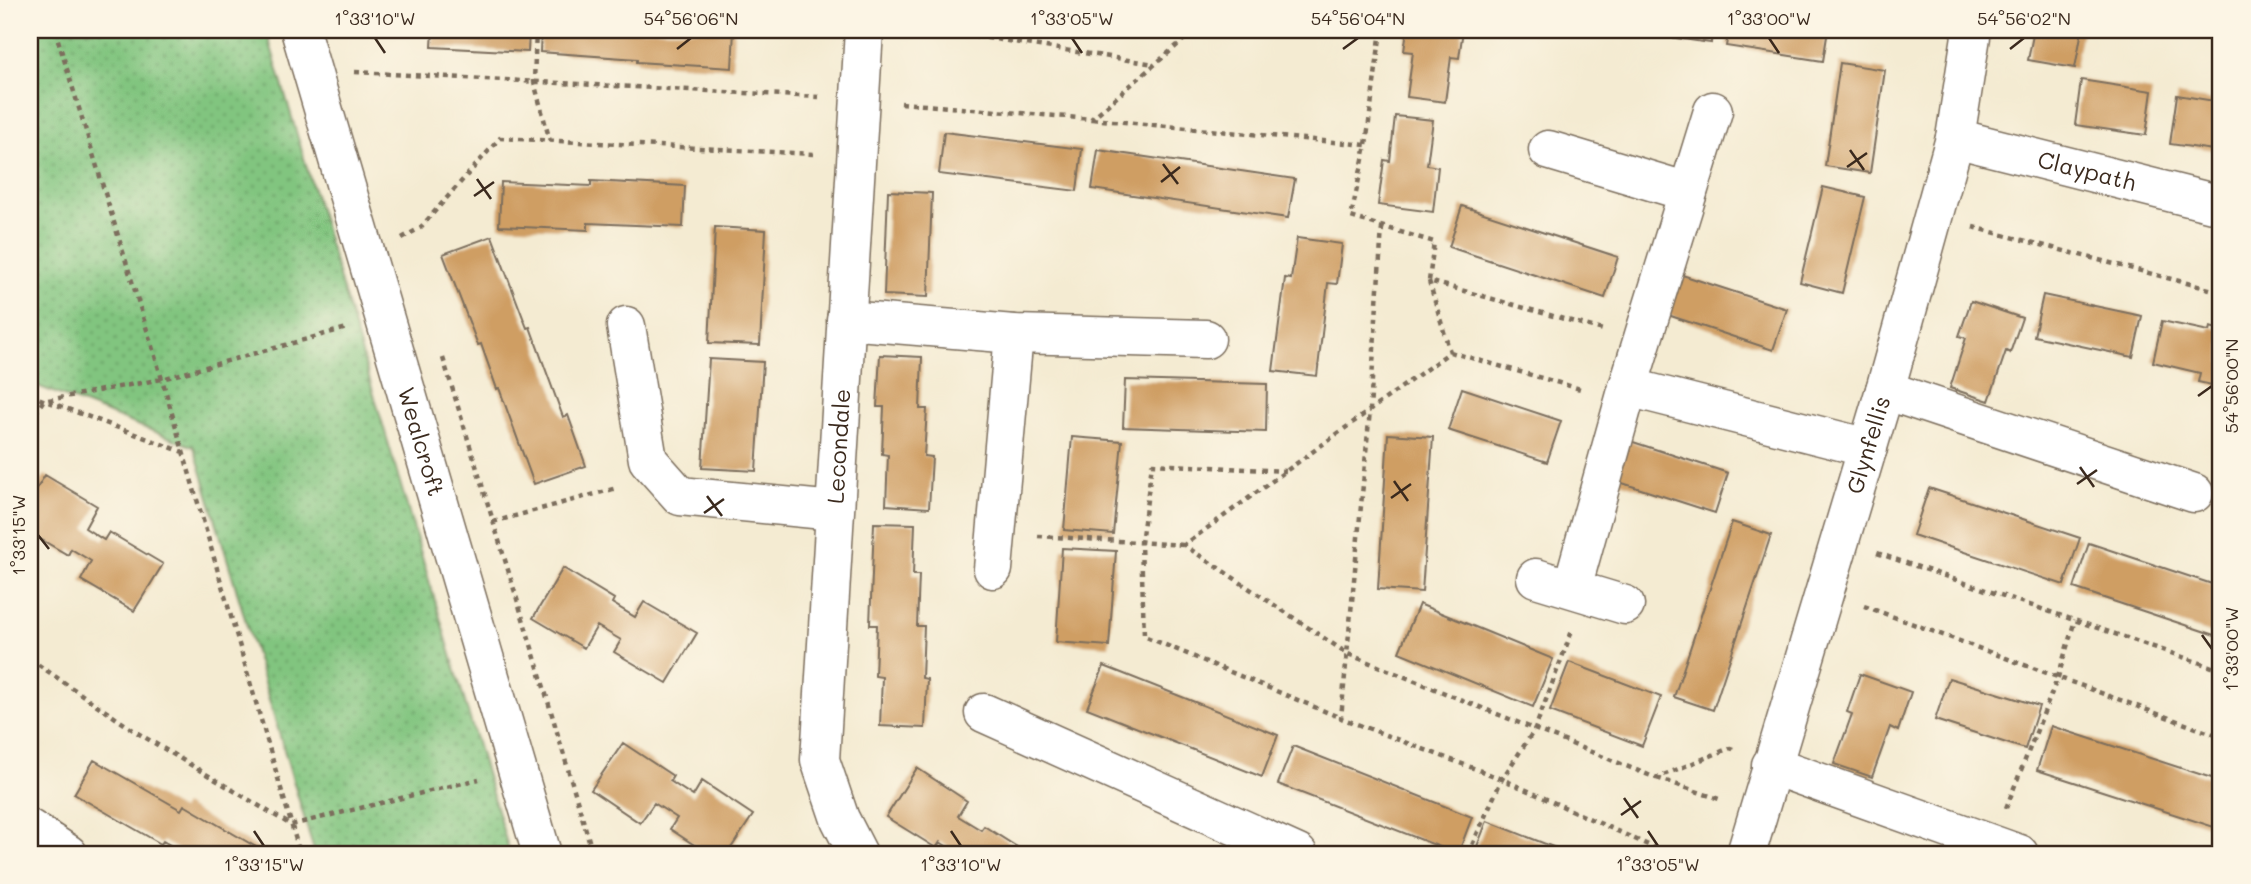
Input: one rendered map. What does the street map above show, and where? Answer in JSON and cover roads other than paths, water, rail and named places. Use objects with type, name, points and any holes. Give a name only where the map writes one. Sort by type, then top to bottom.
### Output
[{"type":"street","name":"Wealcroft","points":[[300,30],[542,854]]},
{"type":"street","name":"Lecondale","points":[[858,854],[840,820],[820,760],[864,30]]},
{"type":"street","name":"Glynfellis","points":[[1746,854],[1885,390],[1955,138],[1972,30]]},
{"type":"street","points":[[1579,591],[1626,394],[1713,111]]},
{"type":"street","name":"Claypath","points":[[1955,138],[2221,205]]},
{"type":"street","points":[[1548,150],[1688,192]]},
{"type":"street","points":[[846,320],[1014,334],[1206,339]]},
{"type":"street","points":[[626,326],[648,460],[680,496],[834,512]]},
{"type":"street","points":[[995,551],[1014,334]]},
{"type":"street","points":[[1885,390],[2194,493]]},
{"type":"street","points":[[1626,394],[1868,448]]},
{"type":"street","points":[[1536,578],[1625,604]]},
{"type":"street","points":[[984,713],[1298,854]]},
{"type":"street","points":[[1771,765],[2019,854]]},
{"type":"street","points":[[30,829],[68,854]]}]
